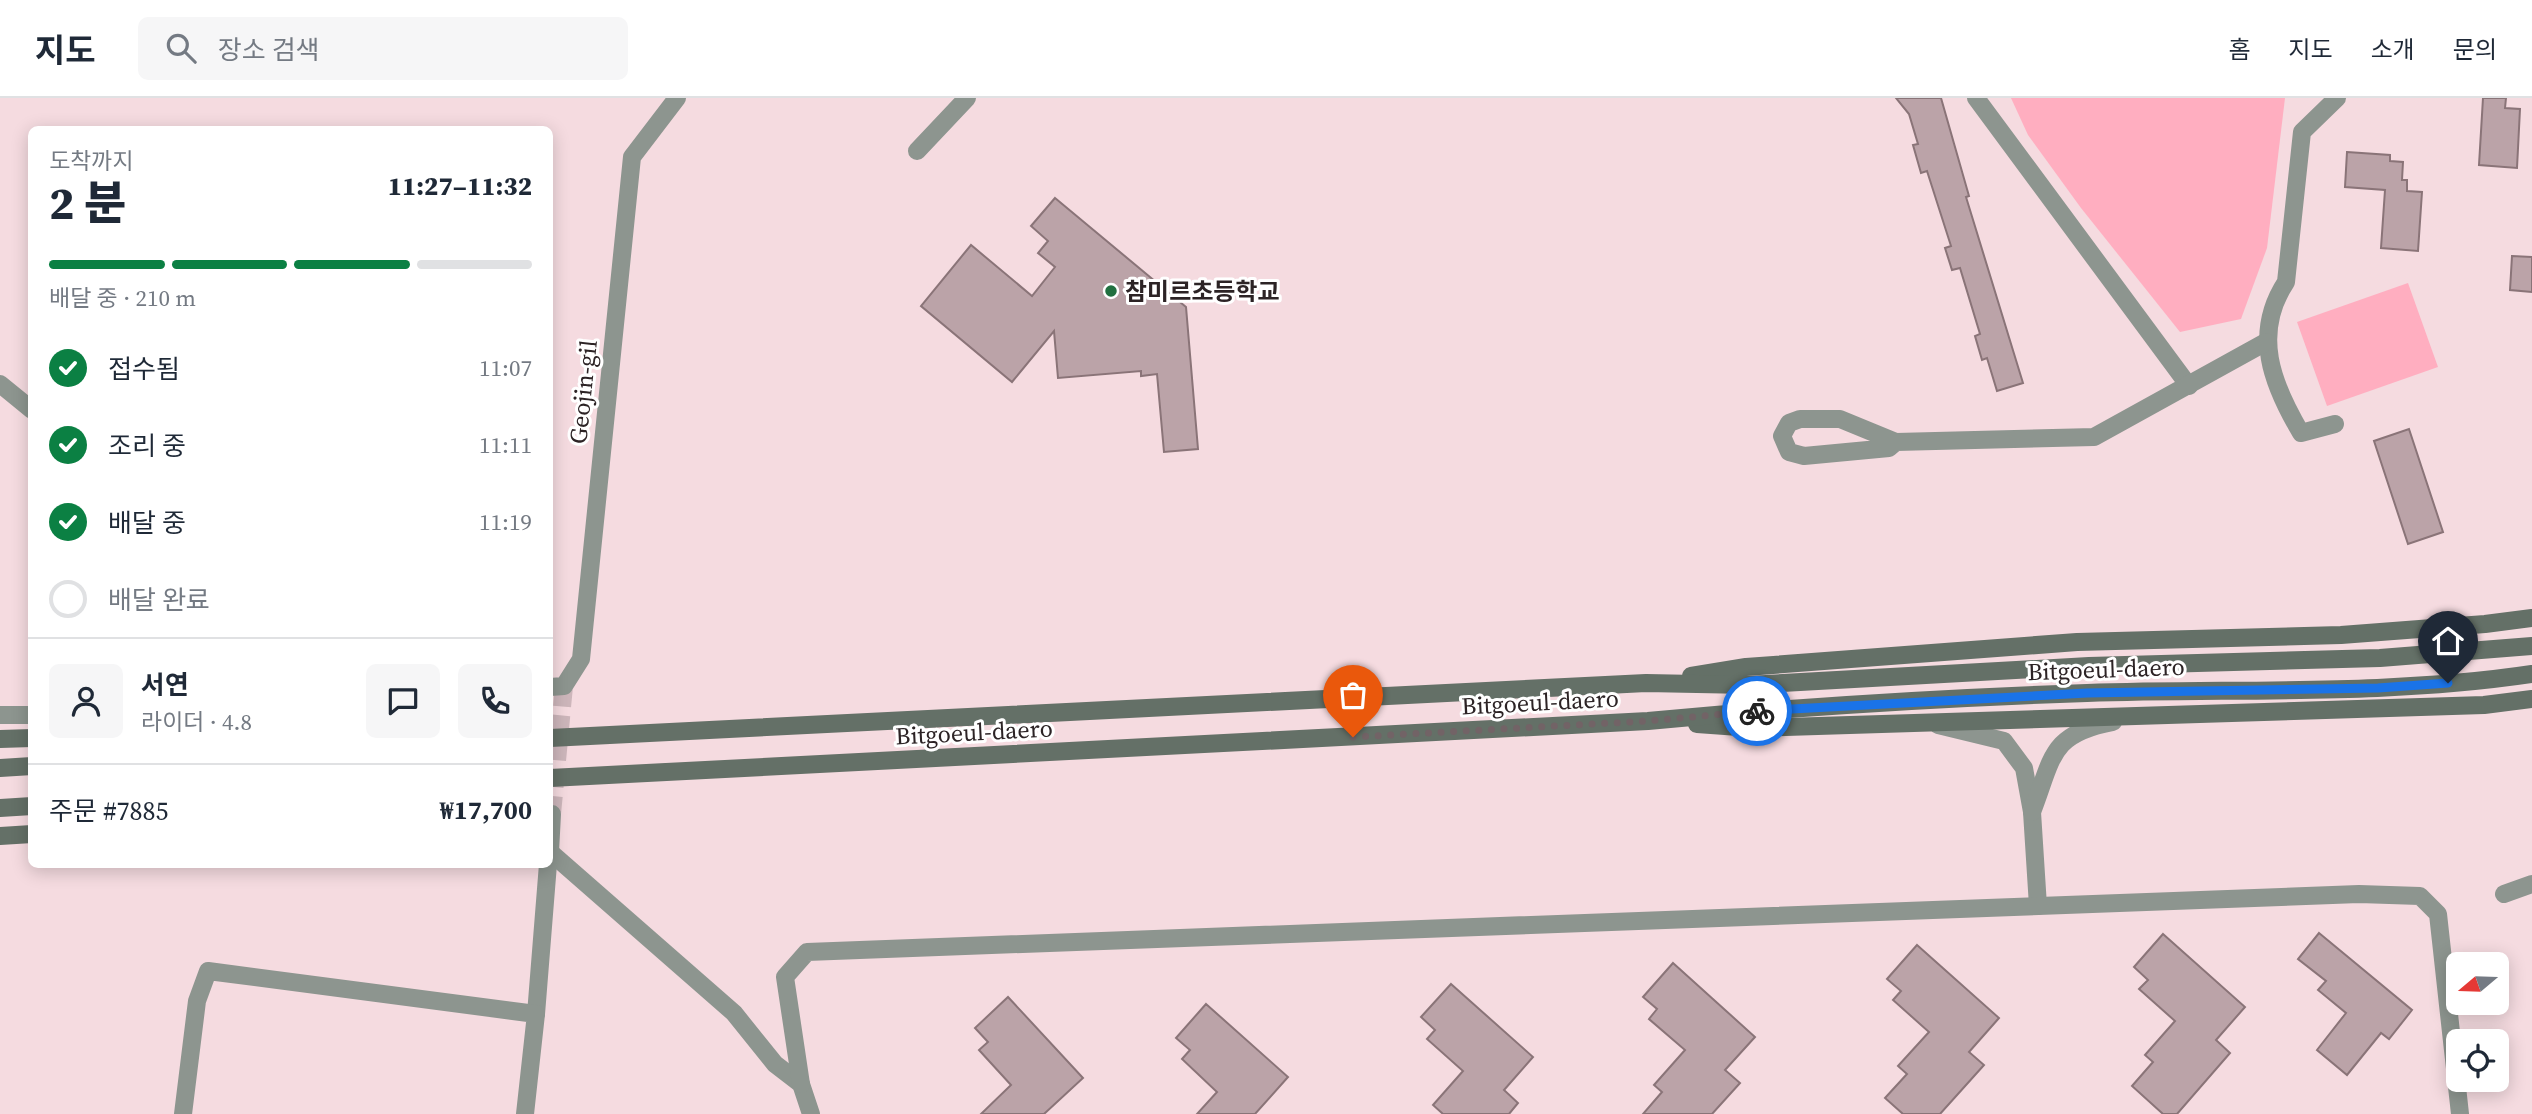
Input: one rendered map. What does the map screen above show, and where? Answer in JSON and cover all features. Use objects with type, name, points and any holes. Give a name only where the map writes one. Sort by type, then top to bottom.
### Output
[{"type":"main road","points":[[1646,683],[1746,667],[2036,645],[2341,635],[2532,618]]},
{"type":"main road","name":"Bitgoeul-daero","points":[[553,738],[1646,683],[1748,685],[2089,666],[2381,658],[2532,646]]},
{"type":"main road","name":"Bitgoeul-daero","points":[[553,778],[1648,721],[1753,711],[2087,693],[2378,688],[2532,674]]},
{"type":"main road","points":[[1648,721],[1753,729],[2484,705],[2532,699]]},
{"type":"main road","points":[[0,739],[28,738]]},
{"type":"main road","points":[[0,768],[28,766]]},
{"type":"main road","points":[[0,808],[28,806]]},
{"type":"main road","points":[[0,836],[28,834]]},
{"type":"street","name":"Geojin-gil","points":[[553,687],[564,686],[581,659],[632,157],[677,98]]},
{"type":"street","points":[[917,151],[967,98]]},
{"type":"street","points":[[1976,98],[2189,386]]},
{"type":"street","points":[[2335,424],[2301,433],[2289,413],[2274,374],[2266,342],[2268,321],[2277,296],[2286,282],[2302,132],[2337,98]]},
{"type":"street","points":[[1896,442],[1889,448],[1804,456],[1789,453],[1782,436],[1789,423],[1800,419],[1840,419],[1896,442],[2094,437],[2266,342]]},
{"type":"street","points":[[0,384],[28,407]]},
{"type":"street","points":[[0,715],[28,715]]},
{"type":"street","points":[[2032,812],[2059,744],[2087,727],[2149,715]]},
{"type":"street","points":[[1928,723],[2004,741],[2024,768],[2032,812],[2038,906]]},
{"type":"street","points":[[553,855],[734,1013],[775,1064],[801,1084]]},
{"type":"street","points":[[525,1114],[537,1014],[548,868]]},
{"type":"street","points":[[2504,894],[2532,884]]},
{"type":"street","points":[[811,1114],[801,1084],[785,977],[807,952],[2359,894],[2420,896],[2438,914],[2460,1114]]},
{"type":"street","points":[[183,1114],[197,1001],[208,971],[537,1014]]},
{"type":"shaded area","points":[[2011,98],[2285,98],[2267,248],[2241,319],[2180,332],[2081,208],[2028,135]]},
{"type":"shaded area","points":[[2408,283],[2438,367],[2327,406],[2297,322]]},
{"type":"building","points":[[1896,98],[1941,98],[1969,196],[1966,197],[2023,383],[1997,391],[1987,358],[1982,360],[1975,336],[1980,334],[1960,268],[1952,270],[1945,248],[1951,246],[1927,171],[1921,173],[1913,145],[1918,144],[1909,114]]},
{"type":"building","points":[[2483,98],[2506,98],[2505,108],[2520,109],[2517,168],[2479,165]]},
{"type":"building","points":[[2347,152],[2390,155],[2390,161],[2403,162],[2402,180],[2407,180],[2407,191],[2422,192],[2418,251],[2381,248],[2385,190],[2345,187]]},
{"type":"building","points":[[1055,198],[1186,307],[1198,449],[1164,452],[1157,374],[1141,376],[1141,371],[1058,378],[1054,331],[1012,382],[921,306],[971,245],[1032,296],[1055,267],[1038,253],[1048,241],[1031,226]]},
{"type":"building","points":[[2512,256],[2532,257],[2532,292],[2510,290]]},
{"type":"building","points":[[2409,429],[2443,532],[2408,544],[2374,441]]},
{"type":"building","points":[[2319,933],[2412,1010],[2389,1039],[2381,1033],[2347,1075],[2317,1050],[2346,1013],[2318,990],[2326,981],[2298,959]]},
{"type":"building","points":[[2163,934],[2245,1007],[2216,1040],[2230,1053],[2177,1114],[2163,1114],[2132,1086],[2153,1062],[2145,1055],[2175,1021],[2139,989],[2148,980],[2134,967]]},
{"type":"building","points":[[1917,945],[1999,1018],[1969,1052],[1984,1065],[1940,1114],[1903,1114],[1885,1098],[1907,1074],[1898,1066],[1929,1032],[1893,1000],[1901,991],[1887,979]]},
{"type":"building","points":[[1673,963],[1755,1037],[1725,1070],[1740,1083],[1712,1114],[1643,1114],[1662,1092],[1654,1085],[1685,1050],[1649,1019],[1657,1009],[1643,997]]},
{"type":"building","points":[[1451,984],[1533,1057],[1504,1090],[1518,1103],[1509,1114],[1443,1114],[1433,1105],[1463,1071],[1427,1039],[1435,1030],[1421,1017]]},
{"type":"building","points":[[1008,997],[1083,1078],[1044,1114],[981,1114],[1011,1085],[979,1050],[988,1042],[975,1028]]},
{"type":"building","points":[[1206,1004],[1288,1077],[1255,1114],[1197,1114],[1217,1092],[1182,1059],[1190,1050],[1176,1038]]},
{"type":"tunnel","points":[[553,803],[564,686]]},
{"type":"way so far","points":[[1353,737],[1648,721],[1757,711]]},
{"type":"place","name":"참미르초등학교","points":[[1111,291]]},
{"type":"route","points":[[1757,711],[2087,693],[2378,688],[2448,683]]}]
